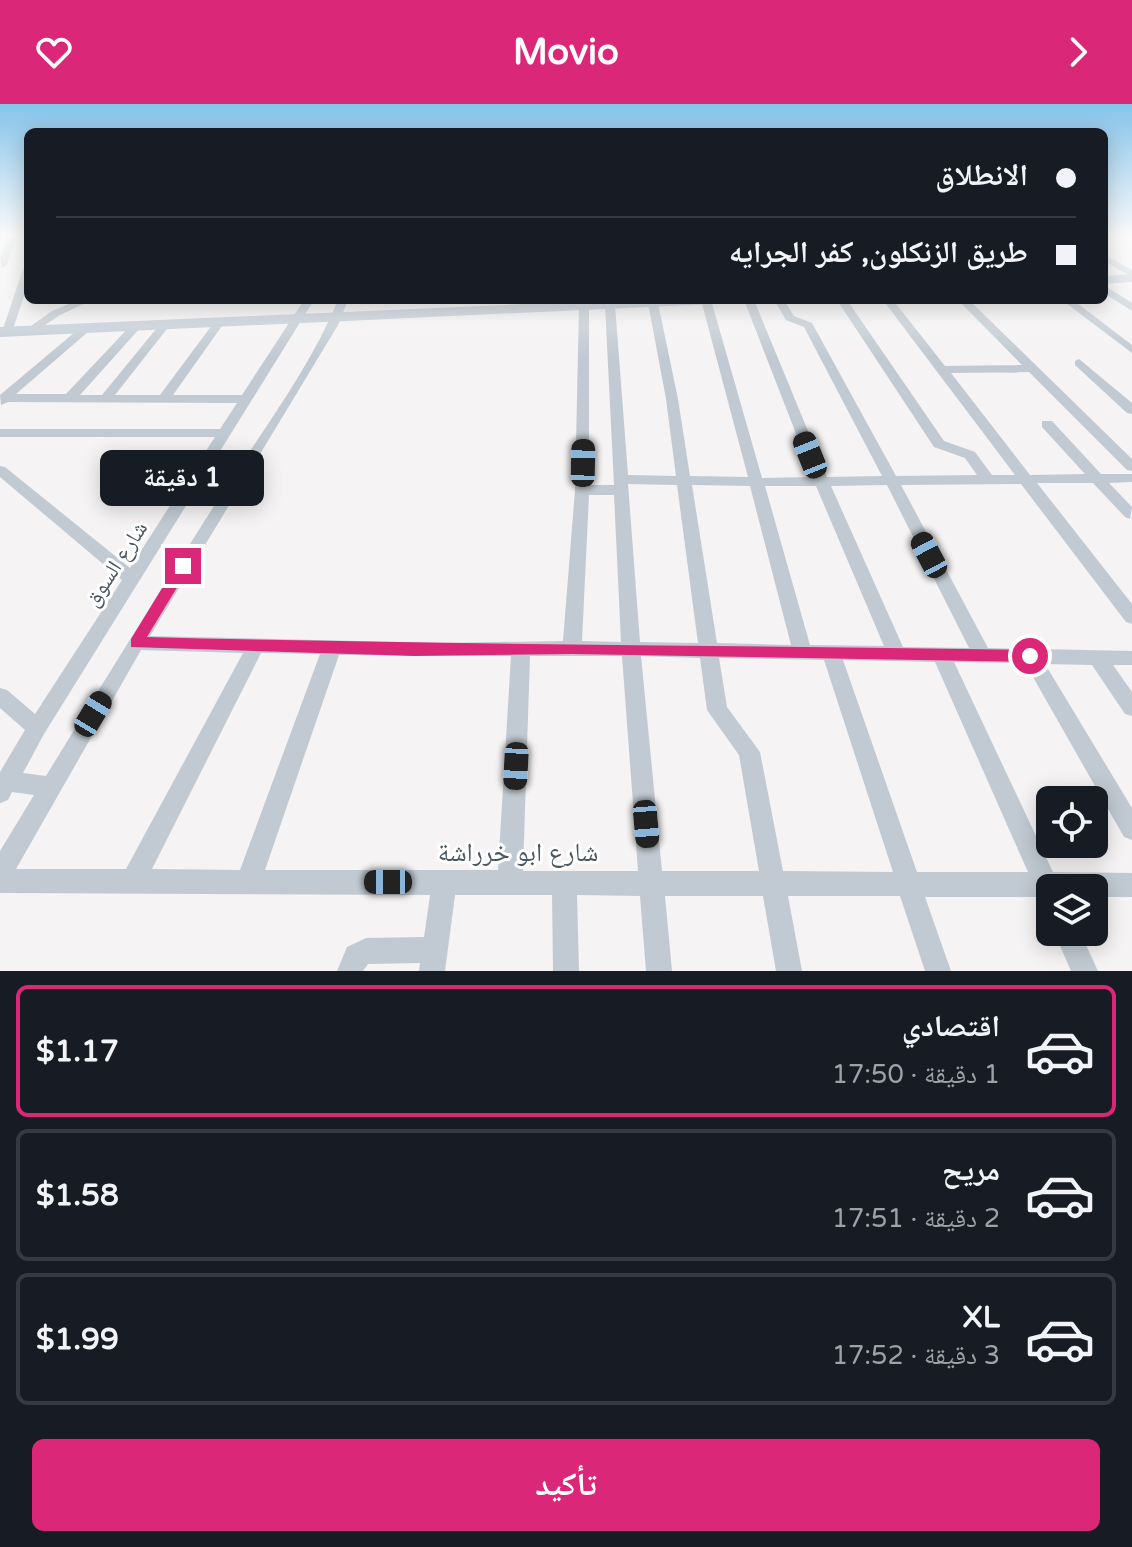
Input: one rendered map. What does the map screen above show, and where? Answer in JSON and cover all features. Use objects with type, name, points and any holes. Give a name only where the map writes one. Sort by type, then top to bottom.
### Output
[{"type":"street","points":[[1108,279],[1129,276]]},
{"type":"street","points":[[11,334],[24,284]]},
{"type":"street","points":[[1108,291],[1132,308]]},
{"type":"street","points":[[11,334],[78,304]]},
{"type":"street","points":[[310,304],[316,319]]},
{"type":"street","points":[[0,874],[49,786],[136,643],[289,399],[316,319],[337,304]]},
{"type":"street","points":[[11,334],[622,304]]},
{"type":"street","points":[[647,304],[672,399],[717,710],[749,752],[789,971]]},
{"type":"street","points":[[710,304],[803,653]]},
{"type":"street","points":[[751,304],[821,480],[897,655]]},
{"type":"street","points":[[781,304],[790,318],[808,325],[983,656]]},
{"type":"street","points":[[845,304],[939,444],[970,455],[987,479]]},
{"type":"street","points":[[891,304],[1132,617]]},
{"type":"street","points":[[967,304],[1029,368],[1130,463]]},
{"type":"street","points":[[1072,304],[1132,350]]},
{"type":"street","points":[[610,305],[631,649],[659,971]]},
{"type":"street","points":[[572,648],[582,490],[584,306]]},
{"type":"street","name":"شارع السوق","points":[[3,787],[37,728],[247,399],[316,319]]},
{"type":"street","points":[[164,398],[219,323]]},
{"type":"street","points":[[106,398],[165,325]]},
{"type":"street","points":[[70,398],[136,326]]},
{"type":"street","points":[[2,400],[85,329]]},
{"type":"street","points":[[1079,363],[1132,410]]},
{"type":"street","points":[[942,370],[1029,368]]},
{"type":"street","points":[[2,400],[247,399]]},
{"type":"street","points":[[1047,424],[1130,514]]},
{"type":"street","points":[[0,433],[225,433]]},
{"type":"street","points":[[0,470],[132,579]]},
{"type":"street","points":[[132,477],[181,503]]},
{"type":"street","points":[[582,490],[683,480],[1132,478]]},
{"type":"street","points":[[136,643],[1132,658]]},
{"type":"street","points":[[133,881],[255,647]]},
{"type":"street","points":[[248,882],[332,648]]},
{"type":"street","points":[[510,883],[521,649]]},
{"type":"street","points":[[831,653],[938,971]]},
{"type":"street","points":[[941,655],[1041,874]]},
{"type":"street","points":[[1030,656],[1132,829]]},
{"type":"street","points":[[1097,657],[1132,708]]},
{"type":"street","points":[[3,702],[37,728]]},
{"type":"street","points":[[3,787],[49,786]]},
{"type":"street","name":"شارع ابو خرراشة","points":[[0,881],[909,884],[1036,889]]},
{"type":"street","points":[[350,971],[356,956],[366,951],[433,960],[444,882]]},
{"type":"street","points":[[564,883],[566,971]]},
{"type":"street","name":"شارع ابو خرراشة","points":[[1108,886],[1132,885]]},
{"type":"street","points":[[1073,946],[1085,971]]},
{"type":"route","points":[[183,566],[136,643],[414,650],[572,648],[1030,656]]}]
